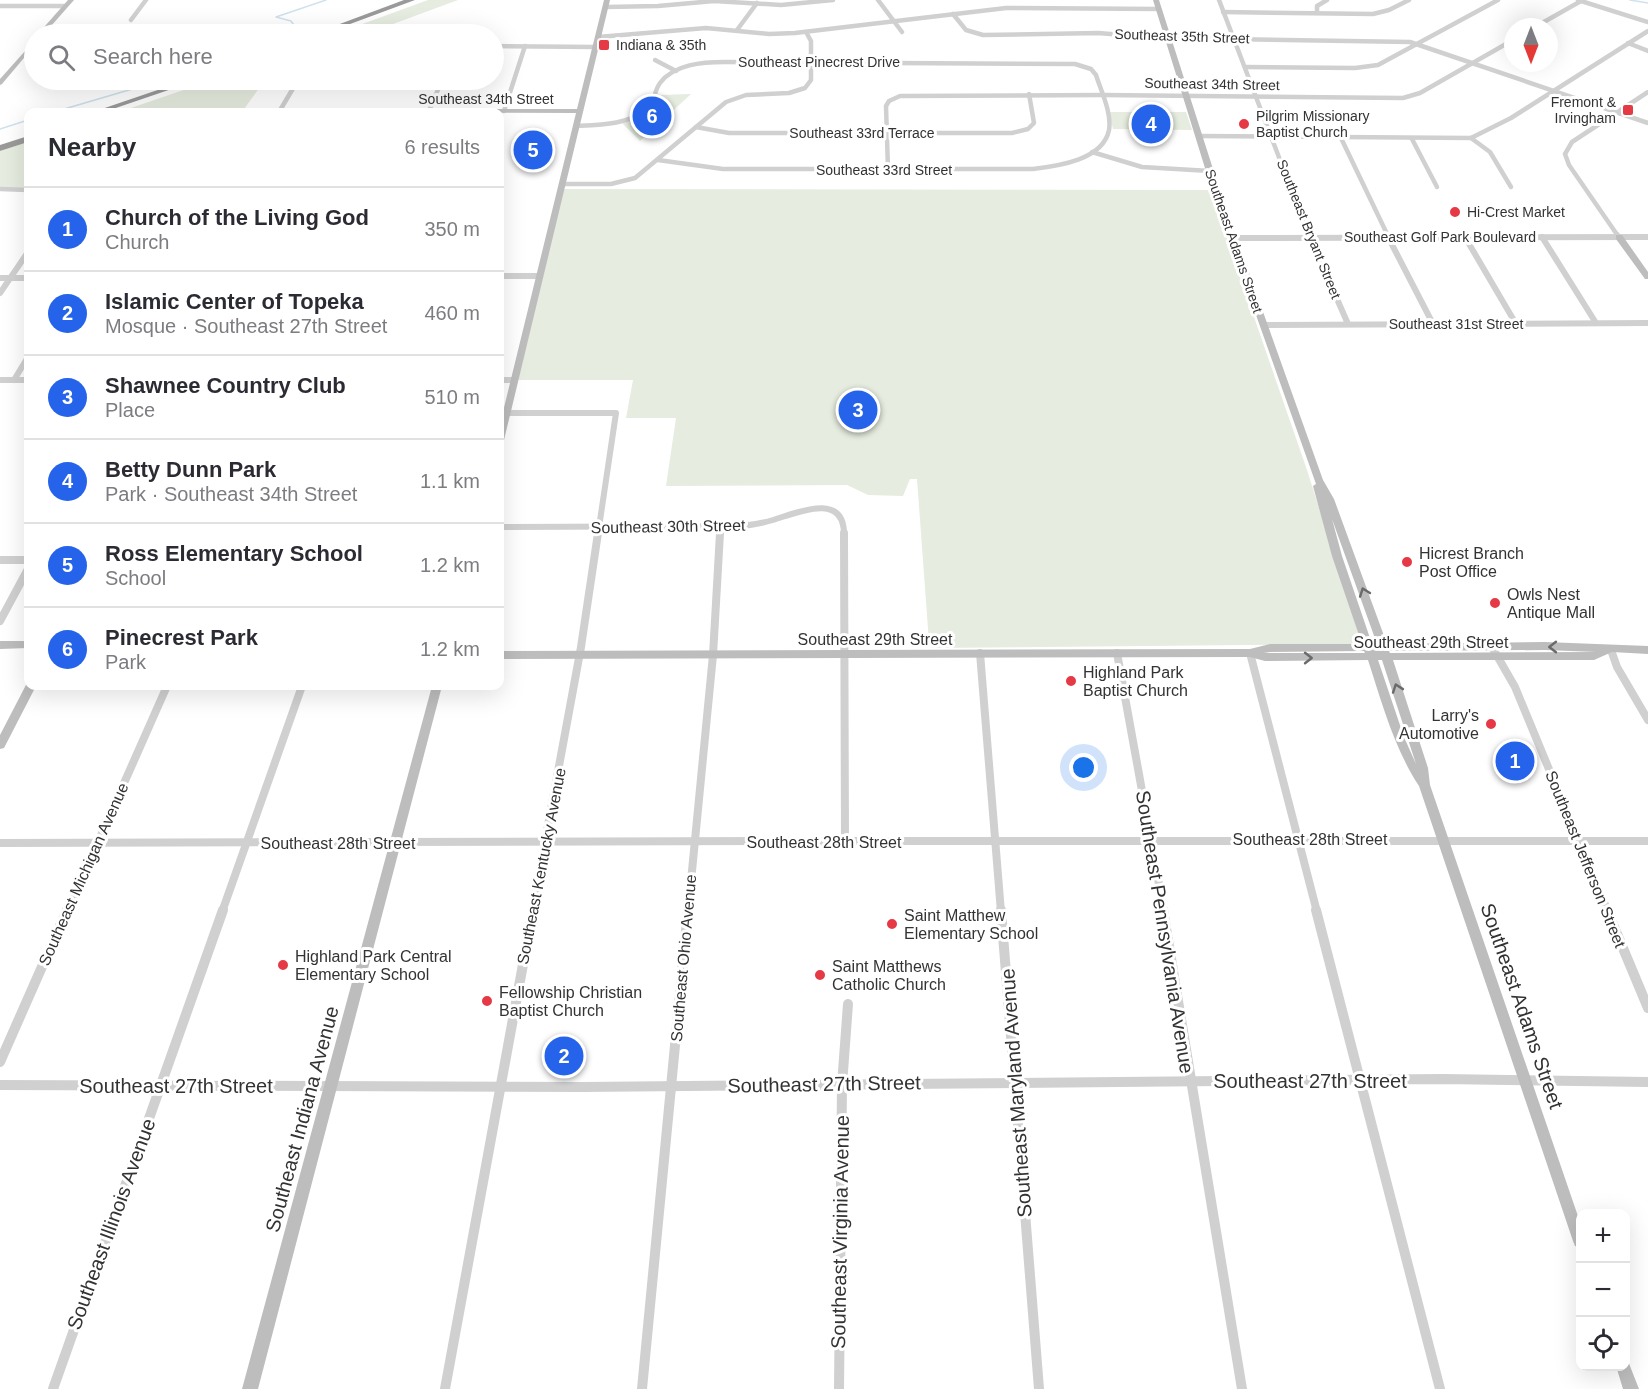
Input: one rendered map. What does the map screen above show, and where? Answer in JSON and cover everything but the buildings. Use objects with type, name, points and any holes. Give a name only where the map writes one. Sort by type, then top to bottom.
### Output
[{"type":"highway","points":[[344,24],[411,0]]},
{"type":"highway","points":[[357,24],[423,0]]},
{"type":"highway","points":[[109,108],[164,90]]},
{"type":"highway","points":[[124,108],[177,90]]},
{"type":"highway","points":[[0,143],[24,135]]},
{"type":"highway","points":[[0,148],[24,140]]},
{"type":"main road","points":[[50,24],[70,0]]},
{"type":"main road","name":"Southeast Adams Street","points":[[1156,0],[1210,171],[1263,325],[1318,480],[1329,499],[1385,653],[1423,768],[1424,784]]},
{"type":"main road","points":[[504,422],[538,276],[607,4]]},
{"type":"main road","points":[[0,83],[24,55]]},
{"type":"main road","name":"Southeast 34th Street","points":[[504,111],[580,111]]},
{"type":"main road","points":[[1619,237],[1648,277]]},
{"type":"main road","name":"Southeast Adams Street","points":[[1318,480],[1317,490],[1326,522],[1370,653],[1406,755],[1424,784],[1576,1226]]},
{"type":"main road","points":[[0,645],[24,645]]},
{"type":"main road","name":"Southeast 29th Street","points":[[504,655],[1117,652],[1250,653],[1265,657],[1494,652],[1594,656],[1611,650],[1648,650]]},
{"type":"main road","points":[[0,745],[29,690]]},
{"type":"main road","name":"Southeast Indiana Avenue","points":[[250,1389],[436,690]]},
{"type":"main road","points":[[1625,1371],[1631,1389]]},
{"type":"street","points":[[131,20],[146,0]]},
{"type":"street","points":[[607,4],[658,6],[714,1],[781,5],[833,0]]},
{"type":"street","points":[[878,0],[902,32]]},
{"type":"street","points":[[1034,0],[1035,8]]},
{"type":"street","name":"Southeast Bryant Street","points":[[1219,0],[1311,238],[1348,324]]},
{"type":"street","points":[[1317,14],[1317,6],[1327,0]]},
{"type":"street","points":[[1223,12],[1378,13],[1409,0]]},
{"type":"street","points":[[1245,67],[1367,67],[1384,63],[1498,0]]},
{"type":"street","points":[[1550,18],[1579,0],[1648,22]]},
{"type":"street","points":[[736,30],[757,2]]},
{"type":"street","points":[[0,6],[66,6]]},
{"type":"street","points":[[598,37],[706,28],[769,34],[806,32],[953,14],[1035,8],[1160,9]]},
{"type":"street","name":"Southeast 35th Street","points":[[953,14],[966,30],[980,34],[1098,33],[1168,38],[1395,40],[1419,43],[1648,123]]},
{"type":"street","points":[[1199,136],[1471,138],[1511,118],[1648,31]]},
{"type":"street","points":[[561,184],[607,184],[623,182],[641,175],[723,104],[736,97],[789,93],[805,88],[811,80],[811,41],[806,32]]},
{"type":"street","points":[[1628,44],[1648,51]]},
{"type":"street","name":"Southeast 34th Street","points":[[886,133],[886,106],[896,97],[912,94],[1403,98],[1420,93],[1504,45]]},
{"type":"street","points":[[504,46],[596,47]]},
{"type":"street","points":[[504,111],[525,46]]},
{"type":"street","points":[[576,126],[606,124],[638,114],[651,104],[660,82],[676,71],[655,60]]},
{"type":"street","name":"Southeast Pinecrest Drive","points":[[676,71],[715,62],[1068,63],[1086,67],[1096,75],[1102,94]]},
{"type":"street","points":[[281,108],[292,90]]},
{"type":"street","points":[[430,108],[438,90]]},
{"type":"street","points":[[1619,237],[1569,165],[1565,154],[1572,142],[1648,92]]},
{"type":"street","name":"Southeast 33rd Terrace","points":[[696,127],[729,133],[1009,134],[1028,129],[1034,121],[1029,94]]},
{"type":"street","points":[[1092,152],[1103,143],[1109,132],[1102,94]]},
{"type":"street","points":[[886,133],[888,170]]},
{"type":"street","points":[[1341,138],[1388,238],[1433,324]]},
{"type":"street","points":[[1471,138],[1490,152],[1511,187]]},
{"type":"street","points":[[1412,139],[1437,187]]},
{"type":"street","points":[[1092,152],[1142,167],[1210,171]]},
{"type":"street","name":"Southeast 33rd Street","points":[[658,160],[723,169],[1033,169],[1066,163],[1092,152]]},
{"type":"street","points":[[0,189],[24,190]]},
{"type":"street","points":[[1465,237],[1516,324]]},
{"type":"street","points":[[1542,237],[1596,322]]},
{"type":"street","name":"Southeast Golf Park Boulevard","points":[[1233,238],[1648,237]]},
{"type":"street","points":[[0,293],[24,258]]},
{"type":"street","points":[[504,276],[538,276]]},
{"type":"street","points":[[0,278],[24,278]]},
{"type":"street","name":"Southeast 31st Street","points":[[1263,325],[1648,323]]},
{"type":"street","points":[[14,380],[24,364]]},
{"type":"street","points":[[0,380],[24,380]]},
{"type":"street","points":[[504,380],[514,380]]},
{"type":"street","name":"Southeast Kentucky Avenue","points":[[445,1389],[579,655],[616,413],[506,413]]},
{"type":"street","name":"Southeast 30th Street","points":[[504,527],[720,526],[755,524],[812,508],[834,512],[844,526],[846,654]]},
{"type":"street","name":"Southeast Ohio Avenue","points":[[642,1389],[713,655],[720,526]]},
{"type":"street","points":[[0,560],[24,560]]},
{"type":"street","points":[[0,621],[24,576]]},
{"type":"street","points":[[1611,650],[1617,667],[1648,720]]},
{"type":"street","name":"Southeast Pennsylvania Avenue","points":[[1117,652],[1152,841],[1242,1389]]},
{"type":"street","name":"Southeast Jefferson Street","points":[[1494,652],[1515,687],[1648,1008]]},
{"type":"street","name":"Southeast Maryland Avenue","points":[[980,653],[997,841],[1039,1389]]},
{"type":"street","points":[[1250,653],[1440,1389]]},
{"type":"street","points":[[845,841],[846,654]]},
{"type":"street","name":"Southeast Michigan Avenue","points":[[0,1062],[165,690]]},
{"type":"street","name":"Southeast Illinois Avenue","points":[[53,1389],[302,690]]},
{"type":"street","name":"Southeast 28th Street","points":[[0,843],[1648,841]]},
{"type":"street","name":"Southeast Virginia Avenue","points":[[839,1389],[842,1085],[849,1004]]},
{"type":"street","name":"Southeast 27th Street","points":[[0,1085],[500,1087],[1360,1080],[1648,1082]]},
{"type":"shaded area","points":[[428,0],[458,0],[393,24],[362,24]]},
{"type":"shaded area","points":[[184,90],[258,90],[245,108],[131,108]]},
{"type":"shaded area","points":[[691,94],[640,141],[621,122],[652,108],[660,95]]},
{"type":"shaded area","points":[[1109,112],[1186,112],[1192,130],[1113,129]]},
{"type":"shaded area","points":[[24,143],[24,188],[0,188],[0,151]]},
{"type":"shaded area","points":[[564,189],[1210,190],[1307,470],[1361,641],[1352,644],[932,648],[929,642],[917,479],[910,479],[903,496],[868,495],[847,485],[666,486],[676,418],[626,418],[633,380],[518,380]]},
{"type":"waterway","points":[[293,24],[291,21],[276,17],[326,0]]},
{"type":"waterway","points":[[1630,0],[1648,3]]},
{"type":"waterway","points":[[68,108],[129,90]]},
{"type":"waterway","points":[[0,129],[24,121]]},
{"type":"place","name":"Indiana & 35th","points":[[604,45]]},
{"type":"place","name":"Fremont & Irvingham","points":[[1628,110]]},
{"type":"place","name":"Pinecrest Park","points":[[652,116]]},
{"type":"place","name":"Betty Dunn Park","points":[[1151,124]]},
{"type":"place","name":"Pilgrim Missionary Baptist Church","points":[[1244,124]]},
{"type":"place","name":"Ross Elementary School","points":[[533,150]]},
{"type":"place","name":"Hi-Crest Market","points":[[1455,212]]},
{"type":"place","name":"Shawnee Country Club","points":[[858,410]]},
{"type":"place","name":"Hicrest Branch Post Office","points":[[1407,562]]},
{"type":"place","name":"Owls Nest Antique Mall","points":[[1495,603]]},
{"type":"place","name":"Highland Park Baptist Church","points":[[1071,681]]},
{"type":"place","name":"Larry's Automotive","points":[[1491,724]]},
{"type":"place","name":"Church of the Living God","points":[[1515,761]]},
{"type":"place","name":"Saint Matthew Elementary School","points":[[892,924]]},
{"type":"place","name":"Highland Park Central Elementary School","points":[[283,965]]},
{"type":"place","name":"Saint Matthews Catholic Church","points":[[820,975]]},
{"type":"place","name":"Fellowship Christian Baptist Church","points":[[487,1001]]},
{"type":"place","name":"Islamic Center of Topeka","points":[[564,1056]]}]
